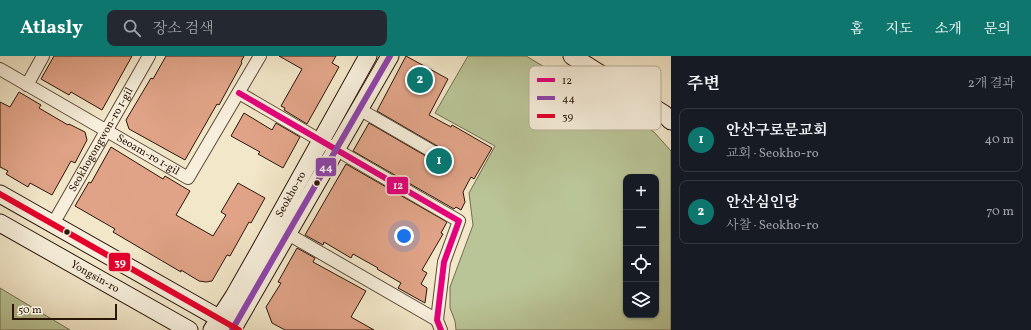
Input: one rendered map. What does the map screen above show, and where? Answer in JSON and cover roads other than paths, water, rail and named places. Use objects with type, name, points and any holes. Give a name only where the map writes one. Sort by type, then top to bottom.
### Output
[{"type":"main road","name":"Seokho-ro","points":[[227,327],[259,252],[368,56]]},
{"type":"main road","name":"Seokho-ro","points":[[227,327],[288,234],[390,56]]},
{"type":"main road","points":[[572,56],[589,66]]},
{"type":"main road","points":[[0,194],[227,327]]},
{"type":"main road","name":"Yongsin-ro","points":[[0,223],[189,330]]},
{"type":"street","points":[[27,85],[43,56]]},
{"type":"street","name":"Seokhogongwon-ro 1-gil","points":[[53,224],[149,56]]},
{"type":"street","name":"Seoam-ro 1-gil","points":[[0,69],[188,178],[260,56]]},
{"type":"street","points":[[239,93],[459,220],[444,262],[439,325]]},
{"type":"street","points":[[359,109],[435,154]]},
{"type":"street","name":"Seokho-ro","points":[[288,234],[439,325]]},
{"type":"place","name":"안산심인당","points":[[420,80]]},
{"type":"place","name":"안산구로문교회","points":[[439,161]]}]
